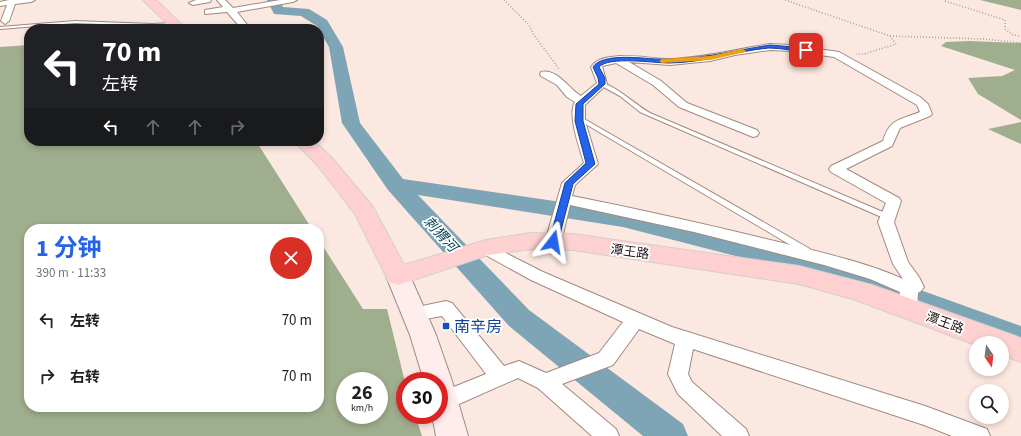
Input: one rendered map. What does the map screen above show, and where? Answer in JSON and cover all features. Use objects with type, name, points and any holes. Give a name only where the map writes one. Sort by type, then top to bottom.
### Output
[{"type":"highway","points":[[149,0],[174,24]]},
{"type":"highway","points":[[308,146],[325,162],[365,212],[398,276]]},
{"type":"highway","name":"潭王路","points":[[398,276],[486,248],[531,241],[573,242],[799,275],[863,292],[908,299],[1021,350]]},
{"type":"main road","points":[[398,276],[423,335],[435,372]]},
{"type":"main road","points":[[448,420],[452,436]]},
{"type":"street","points":[[0,4],[13,1],[31,0]]},
{"type":"street","points":[[193,3],[207,0]]},
{"type":"street","points":[[221,0],[242,24]]},
{"type":"street","points":[[208,12],[293,0]]},
{"type":"street","points":[[2,24],[13,1]]},
{"type":"street","points":[[553,241],[564,199],[570,183],[590,164],[579,118],[579,104],[602,84],[602,78],[596,67],[598,64],[606,61],[670,62],[710,58],[736,52],[770,47],[791,48],[836,54],[916,99],[922,104],[926,114],[899,122],[894,127],[888,143],[836,169],[894,201],[886,222],[901,264],[913,281],[915,287],[908,299],[888,279],[819,258],[672,221],[564,199]]},
{"type":"street","points":[[617,60],[657,83],[683,104],[752,133]]},
{"type":"street","points":[[545,74],[561,82],[571,95],[582,101]]},
{"type":"street","points":[[486,248],[537,276],[666,333],[925,416],[979,436]]},
{"type":"street","points":[[414,314],[446,308],[500,377]]},
{"type":"street","points":[[545,382],[606,359],[636,320]]},
{"type":"street","points":[[686,339],[678,374],[685,388],[738,436]]},
{"type":"street","points":[[448,387],[500,377],[519,369],[545,382],[608,436]]},
{"type":"lane","points":[[2,24],[75,22],[126,24]]},
{"type":"lane","points":[[602,84],[618,92],[637,105],[640,109],[662,120],[888,217]]},
{"type":"lane","points":[[579,118],[819,258]]},
{"type":"path","points":[[504,0],[525,20],[560,70]]},
{"type":"path","points":[[785,0],[890,36],[984,39],[1021,43]]},
{"type":"path","points":[[945,1],[1005,20],[1005,29],[1013,35],[1021,36]]},
{"type":"path","points":[[836,54],[864,54],[889,47],[896,44],[890,36]]},
{"type":"path","points":[[0,55],[24,55]]},
{"type":"green space","points":[[980,0],[1021,0],[1021,10]]},
{"type":"green space","points":[[969,41],[1021,43],[1021,120],[978,94],[968,78],[1002,76],[1015,70],[941,46],[946,42]]},
{"type":"green space","points":[[24,45],[24,146],[259,146],[309,224],[24,224],[24,412],[324,412],[324,248],[363,309],[387,309],[403,372],[396,372],[396,424],[418,424],[422,436],[0,436],[0,47]]},
{"type":"green space","points":[[1021,122],[1021,144],[988,129]]},
{"type":"waterway","name":"刺猬河","points":[[273,0],[279,11],[304,12],[323,24]]},
{"type":"waterway","name":"刺猬河","points":[[324,26],[336,47],[351,123],[396,185]]},
{"type":"waterway","points":[[396,185],[623,219],[859,278],[1021,339]]},
{"type":"waterway","name":"刺猬河","points":[[396,185],[519,318],[670,436]]},
{"type":"slow traffic","points":[[662,61],[670,62],[710,58],[743,51]]},
{"type":"place","name":"南辛房","points":[[446,326]]},
{"type":"route","points":[[553,242],[564,199],[570,183],[590,164],[590,156],[584,143],[579,121],[579,104],[602,84],[602,78],[596,67],[598,64],[606,61],[623,59],[670,62],[710,58],[736,52],[770,47],[806,50]]}]
